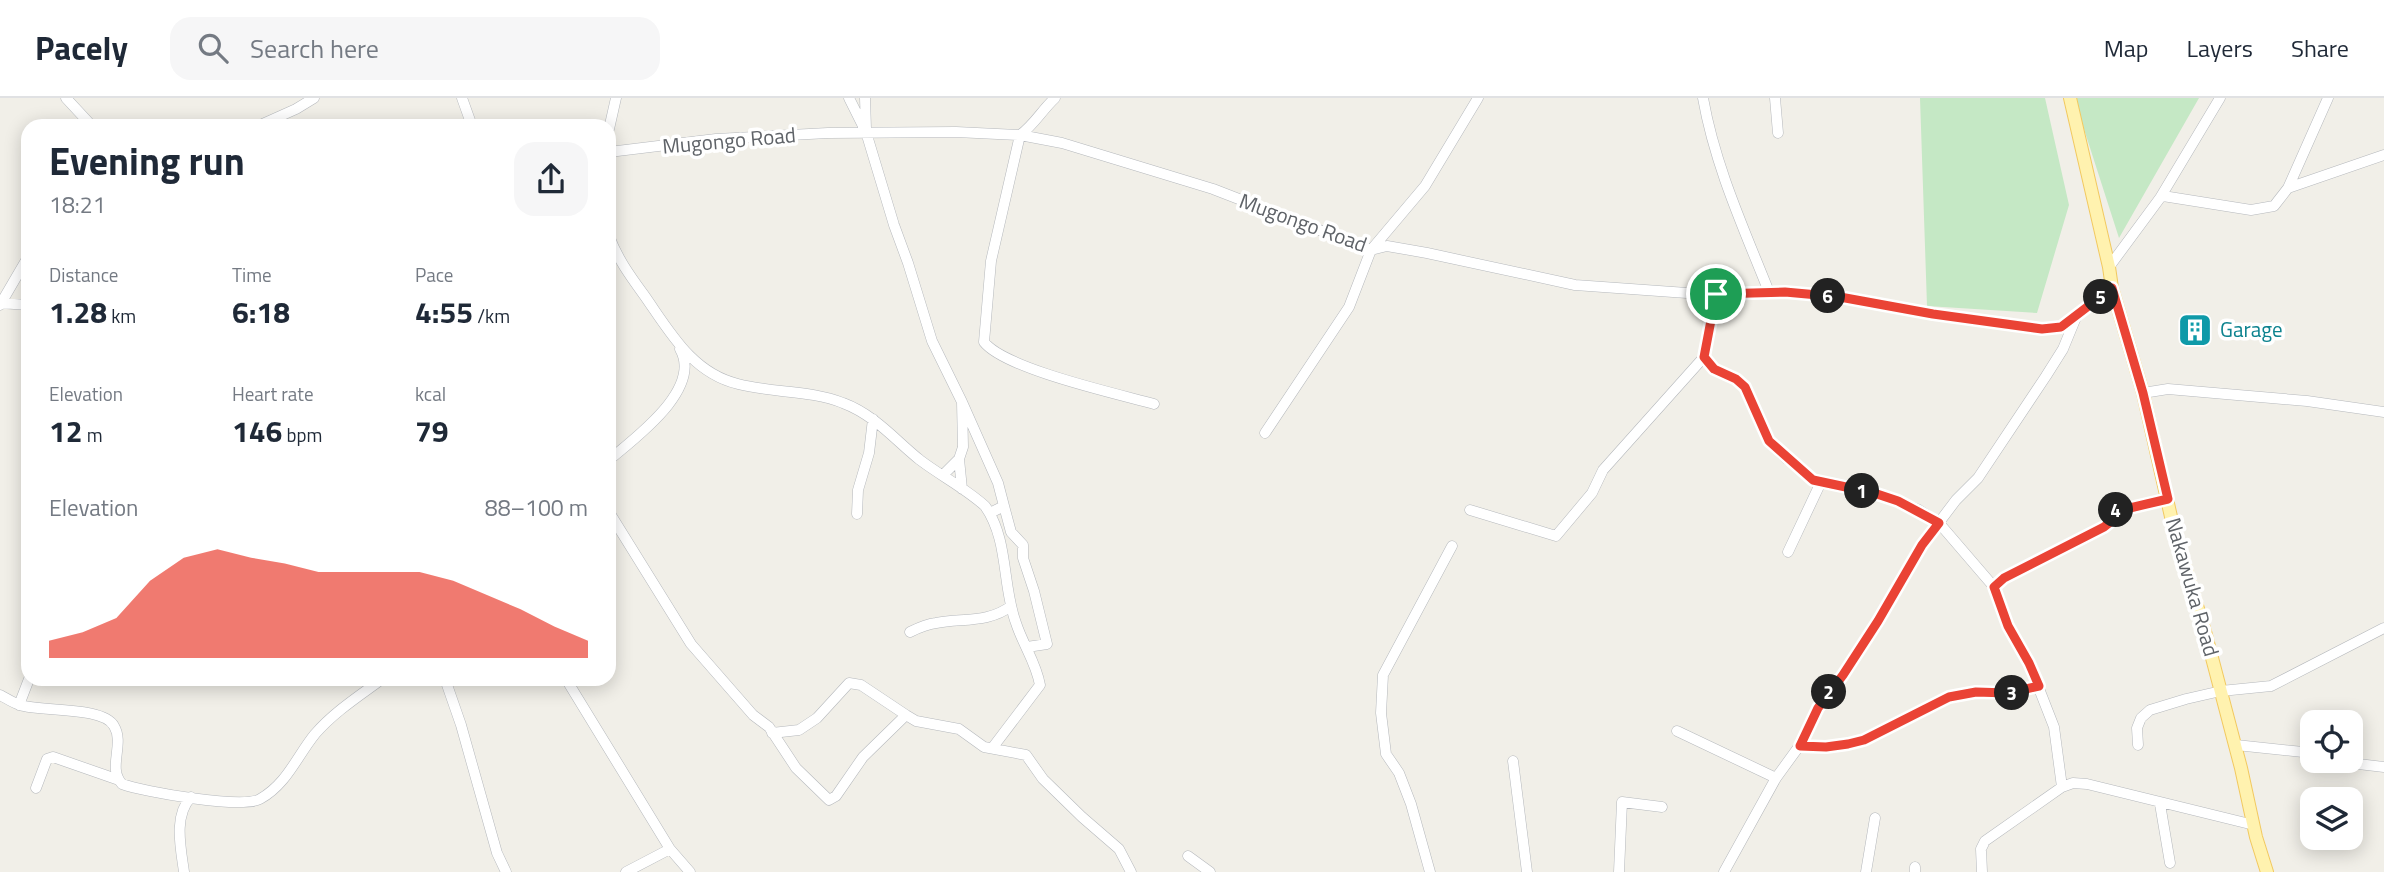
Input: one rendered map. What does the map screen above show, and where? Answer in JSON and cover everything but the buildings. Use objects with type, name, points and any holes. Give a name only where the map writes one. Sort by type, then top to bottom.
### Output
[{"type":"main road","name":"Nakawuka Road","points":[[2070,98],[2112,288],[2143,393],[2174,530],[2221,691],[2267,872]]},
{"type":"street","points":[[66,98],[86,119]]},
{"type":"street","points":[[274,119],[314,98]]},
{"type":"street","points":[[462,98],[470,119]]},
{"type":"street","points":[[612,119],[617,98]]},
{"type":"street","points":[[849,98],[866,132],[932,341],[998,483],[1011,532],[1023,545],[1023,558],[1039,609],[1046,644],[1027,648]]},
{"type":"street","points":[[865,98],[866,132]]},
{"type":"street","points":[[1055,98],[1041,111],[1031,127],[1020,135],[991,261],[984,341],[987,346],[1018,362],[1065,380],[1154,404]]},
{"type":"street","points":[[1265,433],[1349,307],[1371,250],[1425,186],[1478,98]]},
{"type":"street","points":[[1703,98],[1721,168],[1769,292]]},
{"type":"street","points":[[1775,98],[1778,133]]},
{"type":"street","points":[[2109,267],[2160,198],[2220,98]]},
{"type":"street","points":[[2160,198],[2167,196],[2251,210],[2274,206],[2288,188],[2328,98]]},
{"type":"street","name":"Mugongo Road","points":[[616,151],[716,139],[866,132],[1020,135],[1075,146],[1213,189],[1371,250],[1387,246],[1575,285],[1716,294],[1769,292],[1840,297],[1933,314],[2042,329],[2061,327],[2112,288]]},
{"type":"street","points":[[2288,188],[2384,155]]},
{"type":"street","points":[[616,250],[684,357],[684,370],[674,398],[657,419],[616,454]]},
{"type":"street","points":[[21,268],[0,303],[21,304]]},
{"type":"street","points":[[1470,510],[1556,536],[1592,494],[1603,470],[1704,357],[1716,294]]},
{"type":"street","points":[[1724,872],[1776,778],[1800,746],[1821,702],[1843,675],[1871,632],[1922,545],[1955,500],[1978,478],[2063,349],[2077,315]]},
{"type":"street","points":[[676,342],[698,365],[718,378],[740,385],[836,401],[873,419],[920,460],[976,498],[990,513],[1000,542],[1016,624],[1038,671],[1040,685],[993,747]]},
{"type":"street","points":[[1704,357],[1714,369],[1736,379],[1745,387],[1772,445],[1813,480],[1898,501],[1939,523],[1994,587],[2008,626],[2029,663],[2054,727],[2062,787]]},
{"type":"street","points":[[2143,393],[2168,389],[2307,401],[2384,412]]},
{"type":"street","points":[[962,402],[963,447],[959,459],[962,489]]},
{"type":"street","points":[[856,514],[858,490],[869,453],[873,419]]},
{"type":"street","points":[[963,447],[982,446]]},
{"type":"street","points":[[943,475],[959,459]]},
{"type":"street","points":[[1788,552],[1821,482]]},
{"type":"street","points":[[1994,587],[2004,578],[2104,527],[2109,523],[2113,512],[2168,499]]},
{"type":"street","points":[[990,513],[1004,506]]},
{"type":"street","points":[[616,524],[683,634],[753,715],[764,722],[796,768],[818,791],[831,800],[863,757],[906,715]]},
{"type":"street","points":[[1430,872],[1403,783],[1386,754],[1381,713],[1383,675],[1452,546]]},
{"type":"street","points":[[910,632],[932,623],[1003,613],[1011,606]]},
{"type":"street","points":[[2138,745],[2137,728],[2147,712],[2221,691],[2271,686],[2384,628]]},
{"type":"street","points":[[772,733],[799,730],[817,718],[849,683],[861,685],[916,721],[955,727],[984,747],[1026,755],[1043,779],[1119,849],[1131,872]]},
{"type":"street","points":[[19,705],[26,686]]},
{"type":"street","points":[[36,788],[44,763],[53,757],[119,780],[126,786],[241,803],[258,801],[288,775],[304,748],[333,715],[372,686]]},
{"type":"street","points":[[447,686],[497,853],[506,872]]},
{"type":"street","points":[[570,686],[670,849],[691,872]]},
{"type":"street","points":[[1800,746],[1826,747],[1864,740],[1949,697],[1976,692],[2008,693],[2039,686]]},
{"type":"street","points":[[0,695],[19,705],[81,712],[109,720],[116,730],[116,771],[119,780]]},
{"type":"street","points":[[1677,731],[1776,778]]},
{"type":"street","points":[[2235,745],[2300,751]]},
{"type":"street","points":[[1513,761],[1527,872]]},
{"type":"street","points":[[2363,764],[2384,766]]},
{"type":"street","points":[[1982,872],[1981,849],[1985,841],[2062,787],[2073,783],[2087,784],[2254,825]]},
{"type":"street","points":[[184,872],[180,814],[191,797]]},
{"type":"street","points":[[1619,872],[1622,803],[1662,807]]},
{"type":"street","points":[[2160,804],[2170,863]]},
{"type":"street","points":[[1866,872],[1875,818]]},
{"type":"street","points":[[626,872],[670,849]]},
{"type":"street","points":[[1188,856],[1210,872]]},
{"type":"green space","points":[[1920,98],[2045,98],[2069,205],[2037,313],[1927,306]]},
{"type":"green space","points":[[2074,98],[2199,98],[2119,238]]},
{"type":"place","name":"Garage","points":[[2195,330]]},
{"type":"route","points":[[2112,288],[2143,393],[2168,499],[2116,510],[2104,527],[2000,580],[1994,587],[2008,626],[2039,686],[2008,693],[1976,692],[1949,697],[1864,740],[1826,747],[1800,746],[1825,696],[1843,675],[1922,545],[1939,523],[1898,501],[1813,480],[1772,445],[1745,387],[1736,379],[1714,369],[1704,357],[1716,294],[1785,292],[1840,297],[1933,314],[2051,329],[2061,327],[2112,288]]}]
